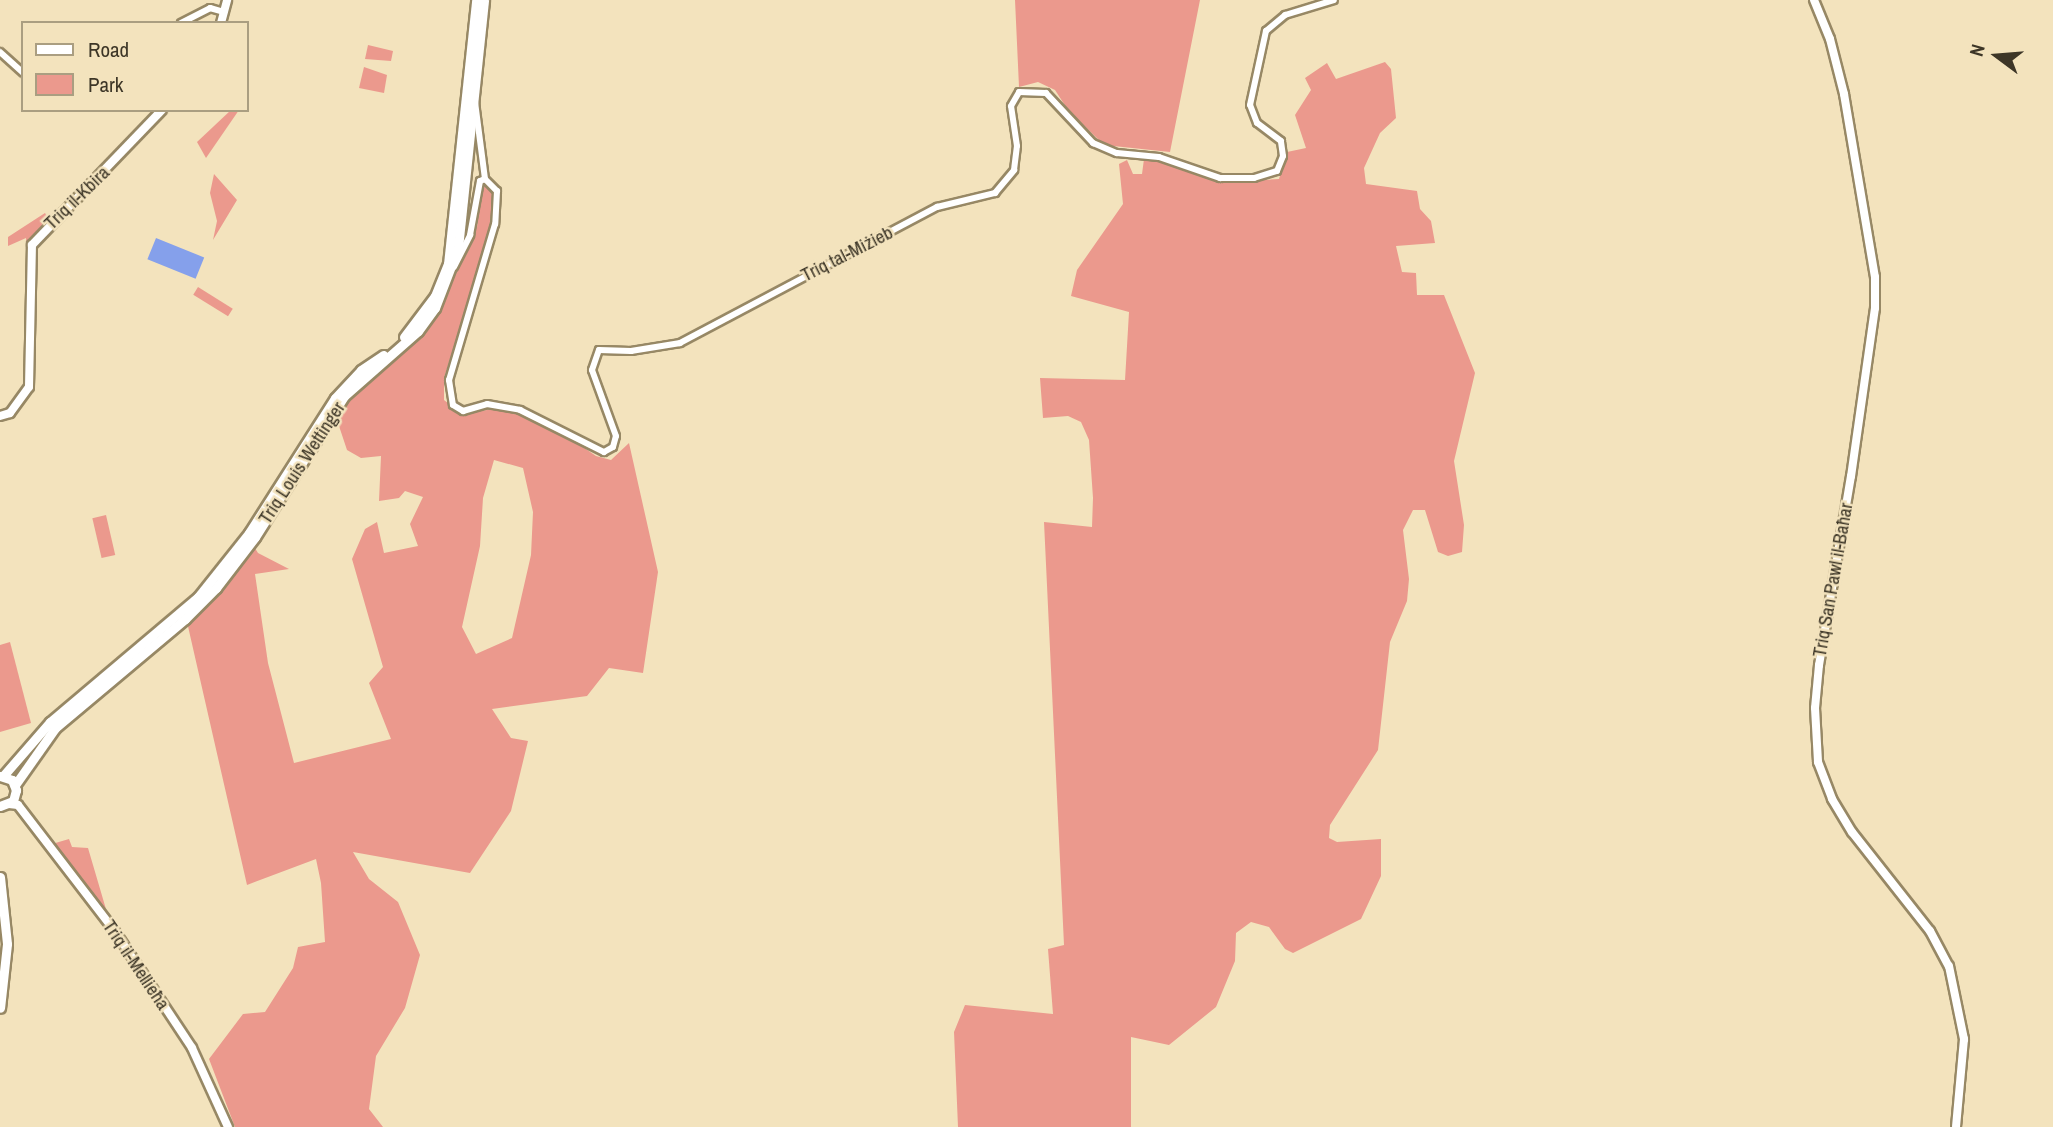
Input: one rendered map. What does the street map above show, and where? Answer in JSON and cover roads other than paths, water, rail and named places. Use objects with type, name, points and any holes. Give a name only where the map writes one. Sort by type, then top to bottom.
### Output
[{"type":"highway","name":"Triq Louis Wettinger","points":[[1,776],[50,722],[198,597],[249,533],[335,398],[361,370],[404,337],[435,296],[454,231],[476,0]]},
{"type":"highway","name":"Triq Louis Wettinger","points":[[4,807],[55,728],[185,620],[216,588],[255,537],[344,396],[418,331],[435,308],[454,267],[484,0]]},
{"type":"highway","points":[[1,776],[15,788]]},
{"type":"highway","points":[[0,877],[7,944],[0,1008]]},
{"type":"main road","points":[[222,21],[227,0]]},
{"type":"main road","name":"Triq San Pawl il-Baħar","points":[[1814,0],[1830,38],[1843,94],[1875,277],[1875,308],[1851,476],[1819,665],[1815,708],[1818,762],[1832,799],[1852,832],[1930,931],[1949,966],[1964,1039],[1956,1127]]},
{"type":"main road","name":"Triq il-Kbira","points":[[0,416],[10,412],[29,387],[32,245],[160,112]]},
{"type":"main road","name":"Triq il-Mellieħa","points":[[15,788],[26,815]]},
{"type":"main road","name":"Triq il-Mellieħa","points":[[4,807],[18,805],[114,930],[192,1048],[228,1127]]},
{"type":"street","name":"Triq tal-Miżieb","points":[[473,97],[485,179],[497,191],[495,224],[449,380],[453,405],[463,411],[486,404],[520,410],[604,452],[613,447],[616,436],[592,370],[599,350],[631,351],[680,343],[937,206],[995,193],[1014,170],[1017,146],[1011,106],[1019,92],[1046,93],[1093,143],[1117,153],[1159,157],[1220,178],[1254,178],[1278,171],[1283,156],[1281,141],[1257,123],[1251,105],[1266,31],[1285,15],[1334,0]]},
{"type":"street","points":[[185,21],[210,8],[224,12]]},
{"type":"street","points":[[0,52],[21,71]]},
{"type":"street","name":"Triq tal-Miżieb","points":[[454,267],[470,235],[480,181],[485,179]]},
{"type":"water","points":[[156,238],[204,257],[196,279],[147,259]]}]
